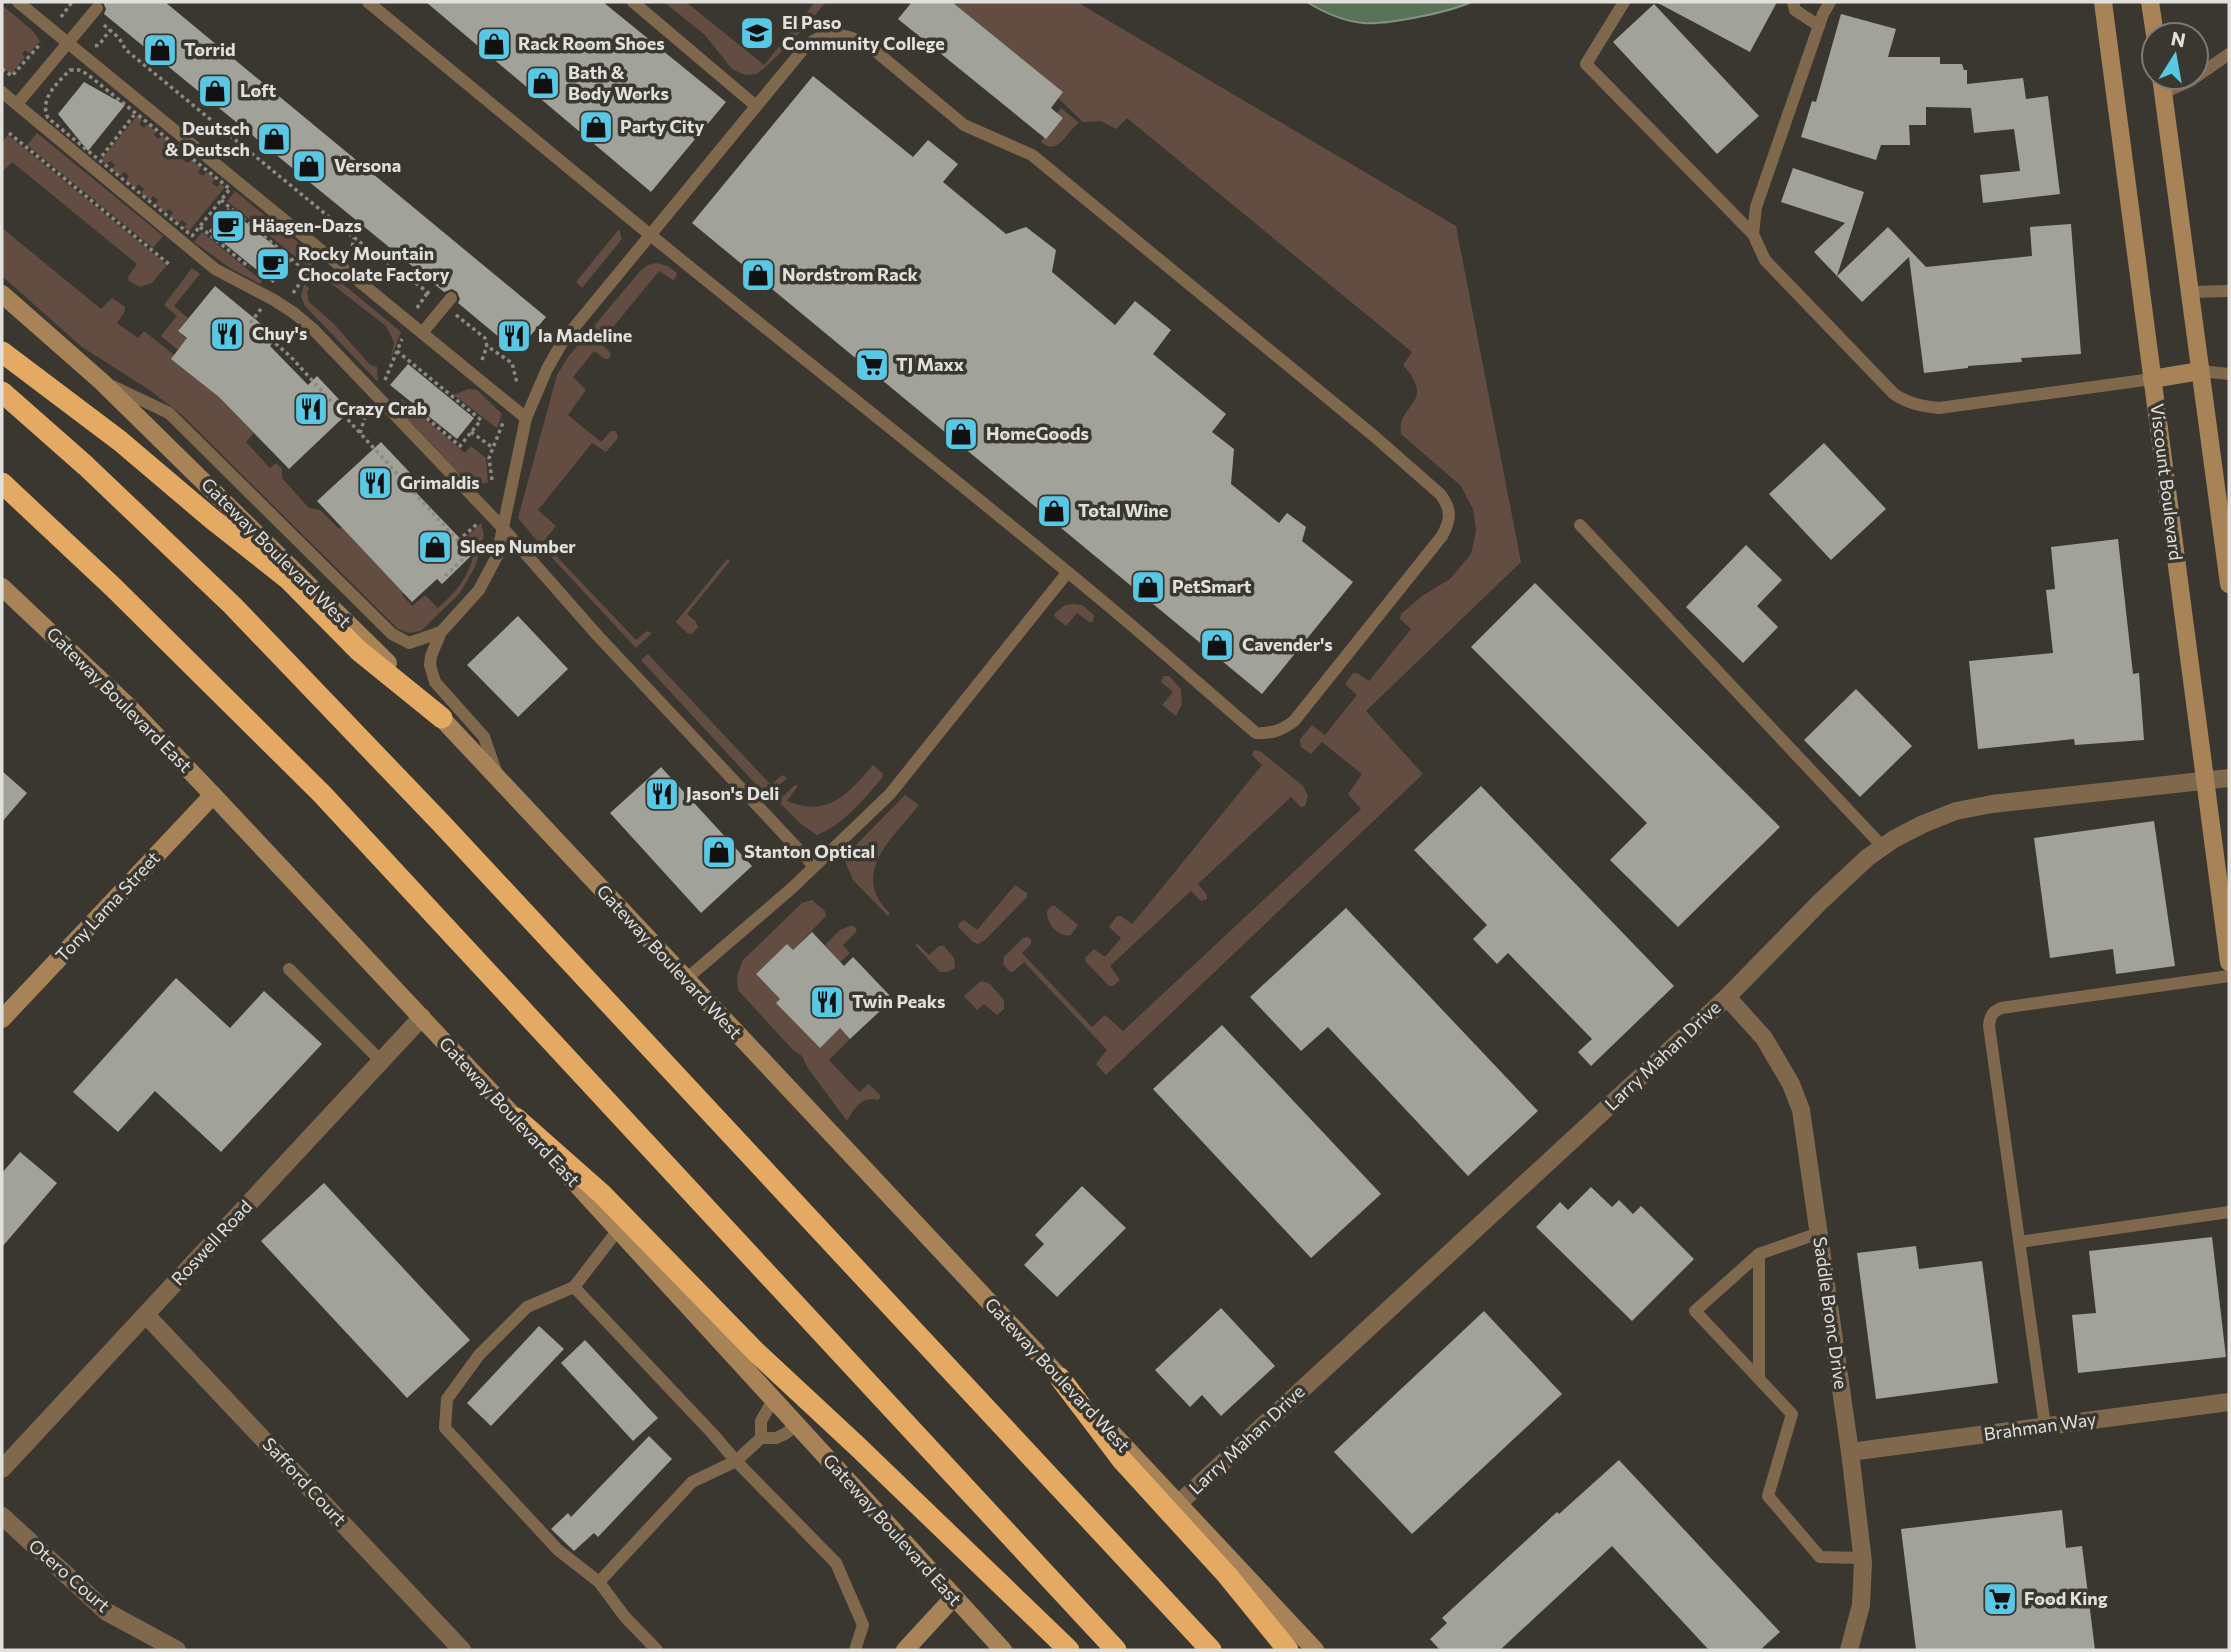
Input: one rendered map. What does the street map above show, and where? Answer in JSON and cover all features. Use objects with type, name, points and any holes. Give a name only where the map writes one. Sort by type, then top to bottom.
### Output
[{"type":"highway","points":[[2,352],[120,441],[288,579],[358,650],[442,718]]},
{"type":"highway","points":[[2,392],[86,466],[232,605],[403,783],[1211,1650]]},
{"type":"highway","points":[[2,484],[113,587],[322,794],[1116,1650]]},
{"type":"highway","points":[[516,1118],[602,1194],[622,1225],[1069,1650]]},
{"type":"highway","points":[[1060,1378],[1122,1460],[1227,1575],[1288,1650]]},
{"type":"main road","name":"Viscount Boulevard","points":[[2103,2],[2229,962]]},
{"type":"main road","points":[[2150,2],[2153,21]]},
{"type":"main road","points":[[2163,91],[2229,584]]},
{"type":"main road","name":"Gateway Boulevard West","points":[[2,294],[102,382],[442,718],[1315,1650]]},
{"type":"main road","points":[[2152,379],[2200,371]]},
{"type":"main road","name":"Gateway Boulevard East","points":[[2,587],[126,704],[214,794],[516,1118]]},
{"type":"main road","name":"Tony Lama Street","points":[[2,1019],[214,794]]},
{"type":"main road","name":"Gateway Boulevard East","points":[[622,1225],[773,1400],[1003,1650]]},
{"type":"main road","points":[[905,1650],[953,1598]]},
{"type":"street","name":"Larry Mahan Drive","points":[[1178,1504],[1727,997],[1820,902],[1894,839],[1956,811],[1992,804],[2229,778]]},
{"type":"street","name":"Saddle Bronc Drive","points":[[1727,997],[1764,1038],[1791,1084],[1801,1110],[1850,1452],[1862,1558],[1861,1605],[1849,1650]]},
{"type":"street","name":"Roswell Road","points":[[2,1469],[422,1017]]},
{"type":"street","name":"Safford Court","points":[[146,1315],[462,1650]]},
{"type":"street","name":"Brahman Way","points":[[1850,1452],[2229,1402]]},
{"type":"street","name":"Otero Court","points":[[2,1516],[107,1612],[177,1650]]},
{"type":"lane","points":[[18,2],[526,418]]},
{"type":"lane","points":[[368,2],[650,235],[1067,573],[1256,733],[1271,733],[1283,729],[1294,720],[1443,536],[1450,515],[1448,503],[1374,436],[1032,155],[964,125],[867,44],[849,36],[831,34],[814,39],[805,47],[756,106],[650,235],[563,341],[547,369],[526,418],[496,556],[479,590],[441,632],[431,656],[430,665],[435,682],[484,737],[499,781]]},
{"type":"lane","points":[[632,2],[756,106]]},
{"type":"lane","points":[[1623,2],[1586,64],[1753,234],[1765,260],[1894,394],[1905,402],[1939,408],[2152,379]]},
{"type":"lane","points":[[1793,2],[1794,10],[1819,26]]},
{"type":"lane","points":[[1753,234],[1756,207],[1819,26],[1830,2]]},
{"type":"lane","points":[[17,104],[97,8]]},
{"type":"lane","points":[[2210,67],[2229,54]]},
{"type":"lane","points":[[2,92],[215,269],[274,300],[313,329],[501,526],[598,636],[814,866]]},
{"type":"lane","points":[[2189,292],[2229,291]]},
{"type":"lane","points":[[422,333],[451,298]]},
{"type":"lane","points":[[2200,371],[2229,374]]},
{"type":"lane","points":[[102,382],[169,413],[392,634],[409,643],[441,632]]},
{"type":"lane","points":[[1580,525],[1883,847]]},
{"type":"lane","points":[[685,979],[792,888],[890,794],[1067,573]]},
{"type":"lane","points":[[289,968],[382,1062]]},
{"type":"lane","points":[[2045,1426],[1990,1018],[1994,1011],[2001,1008],[2229,976]]},
{"type":"lane","points":[[2019,1242],[2229,1212]]},
{"type":"lane","points":[[622,1225],[574,1287],[527,1307],[479,1355],[447,1399],[445,1428],[558,1550],[599,1582],[625,1617],[657,1650]]},
{"type":"lane","points":[[1819,1233],[1759,1254],[1695,1311],[1792,1414],[1768,1496],[1820,1557],[1862,1558]]},
{"type":"lane","points":[[1759,1254],[1759,1377]]},
{"type":"lane","points":[[574,1287],[736,1461],[836,1563],[863,1625],[855,1650]]},
{"type":"lane","points":[[761,1438],[761,1421],[773,1400]]},
{"type":"lane","points":[[599,1582],[692,1482],[736,1461],[761,1438],[776,1438],[796,1425]]},
{"type":"path","points":[[61,23],[61,16],[72,2]]},
{"type":"path","points":[[102,23],[120,37],[126,50],[396,272],[407,276],[433,297]]},
{"type":"path","points":[[90,46],[99,45],[110,30]]},
{"type":"path","points":[[2,69],[12,76],[41,44]]},
{"type":"path","points":[[23,52],[37,63]]},
{"type":"path","points":[[79,69],[136,113],[230,189],[192,236],[48,118],[44,110],[47,98],[67,73],[79,69]]},
{"type":"path","points":[[99,160],[136,113]]},
{"type":"path","points":[[9,133],[170,265]]},
{"type":"path","points":[[221,200],[308,273]]},
{"type":"path","points":[[415,310],[428,292]]},
{"type":"path","points":[[260,303],[264,305],[251,322],[292,358],[469,553],[442,579]]},
{"type":"path","points":[[455,314],[485,338],[487,346],[512,363],[517,383]]},
{"type":"path","points":[[382,388],[404,333]]},
{"type":"path","points":[[397,351],[481,420],[460,446],[403,398]]},
{"type":"path","points":[[360,434],[370,402]]},
{"type":"path","points":[[492,480],[489,458],[504,418]]},
{"type":"path","points":[[471,432],[493,447]]},
{"type":"path","points":[[458,541],[480,522]]},
{"type":"shaded area","points":[[664,2],[686,2],[764,65],[815,2],[826,2],[790,44],[763,69],[756,74],[745,75],[732,69],[705,35]]},
{"type":"shaded area","points":[[952,2],[1077,2],[1456,226],[1521,562],[1366,711],[1423,774],[1106,1075],[1096,1064],[1107,1050],[1024,962],[1010,972],[1003,964],[1004,957],[1023,938],[1029,937],[1031,944],[1022,953],[1092,1027],[1105,1015],[1123,1031],[1361,809],[1348,794],[1362,774],[1322,742],[1311,754],[1301,747],[1300,739],[1312,725],[1325,735],[1357,695],[1345,684],[1353,673],[1369,681],[1411,629],[1400,619],[1401,614],[1422,596],[1450,579],[1471,554],[1476,531],[1473,509],[1461,486],[1401,434],[1404,416],[1416,396],[1417,388],[1413,378],[1403,365],[1412,352],[1127,118],[1116,129],[1101,121],[1083,122],[1058,98],[1063,92]]},
{"type":"shaded area","points":[[1307,2],[1471,2],[1418,17],[1363,23],[1327,13]]},
{"type":"shaded area","points":[[2,5],[33,31],[40,41],[29,53],[25,50],[22,54],[25,57],[11,74],[2,67]]},
{"type":"shaded area","points":[[1061,108],[1079,123],[1057,145],[1047,146],[1041,142],[1063,118],[1057,113]]},
{"type":"shaded area","points":[[137,116],[142,120],[139,124],[144,128],[147,124],[156,132],[154,135],[158,139],[162,136],[171,144],[168,147],[173,151],[176,148],[186,155],[183,160],[188,163],[191,160],[201,168],[198,172],[203,176],[206,172],[215,179],[212,183],[217,187],[220,184],[225,187],[189,231],[182,220],[179,223],[170,216],[173,213],[169,209],[165,212],[156,204],[158,200],[153,196],[150,200],[141,193],[144,189],[139,184],[135,188],[126,180],[129,176],[124,172],[120,176],[112,169],[115,165],[101,160]]},
{"type":"shaded area","points":[[37,133],[163,236],[153,248],[27,145]]},
{"type":"shaded area","points":[[8,135],[167,265],[152,283],[140,287],[129,281],[128,277],[137,264],[12,162],[2,172],[2,142]]},
{"type":"shaded area","points":[[235,191],[317,258],[309,268],[227,201]]},
{"type":"shaded area","points":[[2,228],[101,309],[112,298],[125,307],[117,323],[138,338],[144,331],[174,355],[172,359],[219,397],[254,433],[246,442],[270,468],[276,463],[282,469],[282,478],[309,508],[320,510],[339,529],[342,527],[404,593],[402,595],[412,606],[425,595],[438,608],[456,590],[469,569],[474,553],[462,541],[481,523],[484,535],[475,567],[460,593],[421,631],[409,633],[398,629],[182,415],[151,391],[82,347],[2,276]]},
{"type":"shaded area","points":[[619,229],[622,239],[582,288],[576,282]]},
{"type":"shaded area","points":[[202,232],[262,281],[260,284],[230,268],[194,242]]},
{"type":"shaded area","points":[[656,263],[668,266],[677,273],[676,277],[673,280],[659,271],[600,343],[611,353],[609,359],[594,351],[573,377],[586,390],[568,415],[601,442],[611,431],[616,431],[618,438],[606,452],[592,443],[538,510],[556,526],[543,542],[636,640],[647,631],[652,633],[636,648],[518,518],[557,375],[568,357],[641,270]]},
{"type":"shaded area","points":[[192,268],[200,274],[174,306],[188,318],[178,331],[187,339],[178,350],[161,336],[177,316],[164,305]]},
{"type":"shaded area","points":[[318,273],[333,276],[401,332],[391,358],[394,342],[386,326],[328,281],[317,280],[311,283],[307,280]]},
{"type":"shaded area","points":[[304,284],[309,288],[309,302],[334,324],[370,365],[377,367],[378,382],[305,306],[301,297]]},
{"type":"shaded area","points":[[468,389],[477,390],[502,414],[497,428],[454,395]]},
{"type":"shaded area","points":[[402,399],[465,453],[471,446],[486,458],[488,483],[474,484],[463,477],[396,407]]},
{"type":"shaded area","points":[[727,559],[730,561],[687,614],[698,627],[692,634],[687,633],[676,622]]},
{"type":"shaded area","points":[[1065,605],[1082,605],[1094,615],[1093,622],[1077,613],[1066,626],[1054,616]]},
{"type":"shaded area","points":[[648,654],[771,785],[782,775],[787,778],[772,792],[767,787],[762,791],[641,660]]},
{"type":"shaded area","points":[[1164,676],[1169,676],[1181,689],[1182,704],[1176,716],[1162,705],[1173,692],[1161,682]]},
{"type":"shaded area","points":[[1254,750],[1260,751],[1303,786],[1308,796],[1305,806],[1301,807],[1291,797],[1198,884],[1207,899],[1201,901],[1191,891],[1110,966],[1120,980],[1109,986],[1085,958],[1094,949],[1105,957],[1121,938],[1109,927],[1117,916],[1132,924],[1262,765],[1252,755]]},
{"type":"shaded area","points":[[873,765],[883,774],[882,778],[845,818],[817,835],[801,824],[778,801],[795,785],[798,786],[787,801],[801,806],[826,805],[846,794]]},
{"type":"shaded area","points":[[905,795],[919,805],[879,856],[874,870],[878,898],[890,913],[888,916],[853,880],[845,861],[852,849]]},
{"type":"shaded area","points":[[1015,885],[1027,893],[1027,897],[985,940],[978,944],[973,942],[958,927],[964,920],[977,930]]},
{"type":"shaded area","points":[[812,900],[825,911],[826,916],[793,950],[787,945],[756,974],[780,999],[777,1003],[819,1047],[840,1028],[850,1039],[829,1060],[859,1092],[869,1084],[881,1096],[878,1100],[863,1101],[847,1121],[807,1067],[802,1056],[793,1050],[738,990],[737,976],[743,960],[802,903]]},
{"type":"shaded area","points":[[1051,906],[1055,906],[1078,925],[1071,935],[1057,932],[1051,925],[1047,911]]},
{"type":"shaded area","points":[[854,926],[857,931],[843,945],[850,953],[838,964],[825,945],[840,930]]},
{"type":"shaded area","points":[[918,944],[929,955],[939,946],[944,946],[954,958],[955,968],[940,972],[915,945]]},
{"type":"shaded area","points":[[981,981],[989,983],[1004,1000],[1004,1009],[997,1015],[984,1004],[977,1010],[964,996]]},
{"type":"building","points":[[103,2],[165,2],[546,317],[517,352],[458,303],[460,299],[457,292],[452,289],[444,292],[104,14],[106,9]]},
{"type":"building","points":[[426,2],[603,2],[726,102],[651,192]]},
{"type":"building","points":[[912,2],[952,2],[1063,92],[1051,108],[1063,118],[1046,139],[898,19]]},
{"type":"building","points":[[1656,2],[1777,2],[1750,52]]},
{"type":"building","points":[[1654,4],[1759,116],[1717,154],[1613,42]]},
{"type":"building","points":[[1841,14],[1896,29],[1888,57],[1940,57],[1940,64],[1962,64],[1964,70],[1967,70],[1967,84],[2023,78],[2026,99],[2048,96],[2060,194],[1983,203],[1980,175],[2020,171],[2014,129],[1974,133],[1971,108],[1926,107],[1926,125],[1909,125],[1910,145],[1881,145],[1876,160],[1801,137],[1812,101],[1816,102]]},
{"type":"building","points":[[813,76],[913,157],[928,140],[958,164],[943,182],[1006,234],[1026,227],[1056,250],[1052,272],[1115,325],[1135,301],[1171,330],[1153,354],[1226,414],[1212,432],[1234,449],[1231,484],[1279,523],[1287,513],[1306,527],[1302,541],[1353,582],[1262,694],[692,223]]},
{"type":"building","points":[[84,82],[125,105],[88,151],[58,114]]},
{"type":"building","points":[[1793,168],[1864,192],[1837,276],[1814,252],[1845,223],[1781,202]]},
{"type":"building","points":[[228,208],[292,260],[273,283],[209,231]]},
{"type":"building","points":[[2071,224],[2081,354],[2021,358],[2022,362],[1924,373],[1909,257],[1862,302],[1837,276],[1888,227],[1926,267],[2032,256],[2030,227]]},
{"type":"building","points":[[215,286],[277,337],[270,346],[308,385],[317,376],[350,411],[289,469],[219,397],[171,359],[187,338],[178,331]]},
{"type":"building","points":[[408,364],[474,418],[457,439],[390,385]]},
{"type":"building","points":[[381,442],[413,476],[406,482],[474,553],[442,584],[437,579],[412,602],[317,501]]},
{"type":"building","points":[[1824,443],[1886,509],[1831,560],[1769,494]]},
{"type":"building","points":[[2118,539],[2133,674],[2139,673],[2144,740],[2075,745],[2074,739],[1978,749],[1969,661],[2053,653],[2046,590],[2055,589],[2051,547]]},
{"type":"building","points":[[1746,545],[1782,580],[1757,606],[1778,627],[1743,663],[1686,607]]},
{"type":"building","points":[[1535,583],[1780,827],[1678,927],[1610,860],[1647,823],[1471,647]]},
{"type":"building","points":[[518,616],[568,669],[518,717],[467,665]]},
{"type":"building","points":[[1856,689],[1912,746],[1860,797],[1804,740]]},
{"type":"building","points":[[661,767],[752,866],[701,913],[610,813]]},
{"type":"building","points":[[2,771],[27,793],[2,822]]},
{"type":"building","points":[[1481,786],[1674,986],[1591,1066],[1578,1052],[1592,1039],[1508,953],[1497,964],[1473,939],[1487,925],[1414,850]]},
{"type":"building","points":[[2154,821],[2175,966],[2116,974],[2113,949],[2050,958],[2034,838]]},
{"type":"building","points":[[1346,908],[1538,1111],[1468,1176],[1328,1027],[1301,1051],[1250,997]]},
{"type":"building","points":[[812,932],[844,966],[853,957],[893,999],[850,1039],[840,1028],[820,1048],[776,1003],[780,999],[756,974],[787,944],[793,950]]},
{"type":"building","points":[[176,978],[230,1028],[264,991],[322,1044],[221,1152],[155,1091],[118,1132],[73,1092]]},
{"type":"building","points":[[1222,1025],[1381,1194],[1311,1258],[1153,1089]]},
{"type":"building","points":[[20,1152],[57,1183],[2,1247],[2,1173]]},
{"type":"building","points":[[324,1183],[470,1340],[407,1398],[261,1241]]},
{"type":"building","points":[[1082,1186],[1126,1228],[1057,1297],[1024,1265],[1044,1244],[1035,1235]]},
{"type":"building","points":[[1591,1187],[1612,1207],[1619,1200],[1633,1214],[1641,1206],[1694,1259],[1632,1321],[1536,1227],[1560,1202],[1568,1210]]},
{"type":"building","points":[[2212,1237],[2226,1357],[2078,1373],[2072,1315],[2096,1313],[2089,1251]]},
{"type":"building","points":[[1916,1246],[1919,1269],[1982,1261],[1998,1383],[1876,1399],[1857,1253]]},
{"type":"building","points":[[1221,1308],[1275,1366],[1221,1416],[1202,1395],[1190,1407],[1155,1370]]},
{"type":"building","points":[[1484,1311],[1562,1394],[1412,1534],[1334,1452]]},
{"type":"building","points":[[539,1326],[564,1349],[491,1426],[467,1403]]},
{"type":"building","points":[[585,1340],[658,1418],[633,1441],[561,1363]]},
{"type":"building","points":[[649,1436],[672,1459],[598,1537],[594,1533],[574,1551],[551,1529],[568,1513],[571,1517]]},
{"type":"building","points":[[1619,1460],[1780,1632],[1760,1650],[1709,1650],[1612,1546],[1500,1650],[1440,1650],[1430,1639],[1447,1623],[1442,1618],[1557,1512],[1559,1514]]},
{"type":"building","name":"Food King","points":[[2062,1510],[2066,1548],[2082,1546],[2095,1650],[1916,1650],[1901,1529]]},
{"type":"place","name":"El Paso Community College","points":[[757,33]]},
{"type":"place","name":"Rack Room Shoes","points":[[494,44]]},
{"type":"place","name":"Torrid","points":[[160,50]]},
{"type":"place","name":"Bath & Body Works","points":[[543,83]]},
{"type":"place","name":"Loft","points":[[215,91]]},
{"type":"place","name":"Party City","points":[[596,127]]},
{"type":"place","name":"Deutsch & Deutsch","points":[[274,139]]},
{"type":"place","name":"Versona","points":[[309,166]]},
{"type":"place","name":"Häagen-Dazs","points":[[228,226]]},
{"type":"place","name":"Rocky Mountain Chocolate Factory","points":[[273,264]]},
{"type":"place","name":"Nordstrom Rack","points":[[758,275]]},
{"type":"place","name":"Chuy's","points":[[227,334]]},
{"type":"place","name":"la Madeline","points":[[514,336]]},
{"type":"place","name":"TJ Maxx","points":[[872,365]]},
{"type":"place","name":"Crazy Crab","points":[[311,409]]},
{"type":"place","name":"HomeGoods","points":[[961,434]]},
{"type":"place","name":"Grimaldis","points":[[375,483]]},
{"type":"place","name":"Total Wine","points":[[1054,511]]},
{"type":"place","name":"Sleep Number","points":[[435,547]]},
{"type":"place","name":"PetSmart","points":[[1148,587]]},
{"type":"place","name":"Cavender's","points":[[1217,645]]},
{"type":"place","name":"Jason's Deli","points":[[662,794]]},
{"type":"place","name":"Stanton Optical","points":[[719,852]]},
{"type":"place","name":"Twin Peaks","points":[[827,1002]]},
{"type":"place","name":"Food King","points":[[2000,1599]]}]
